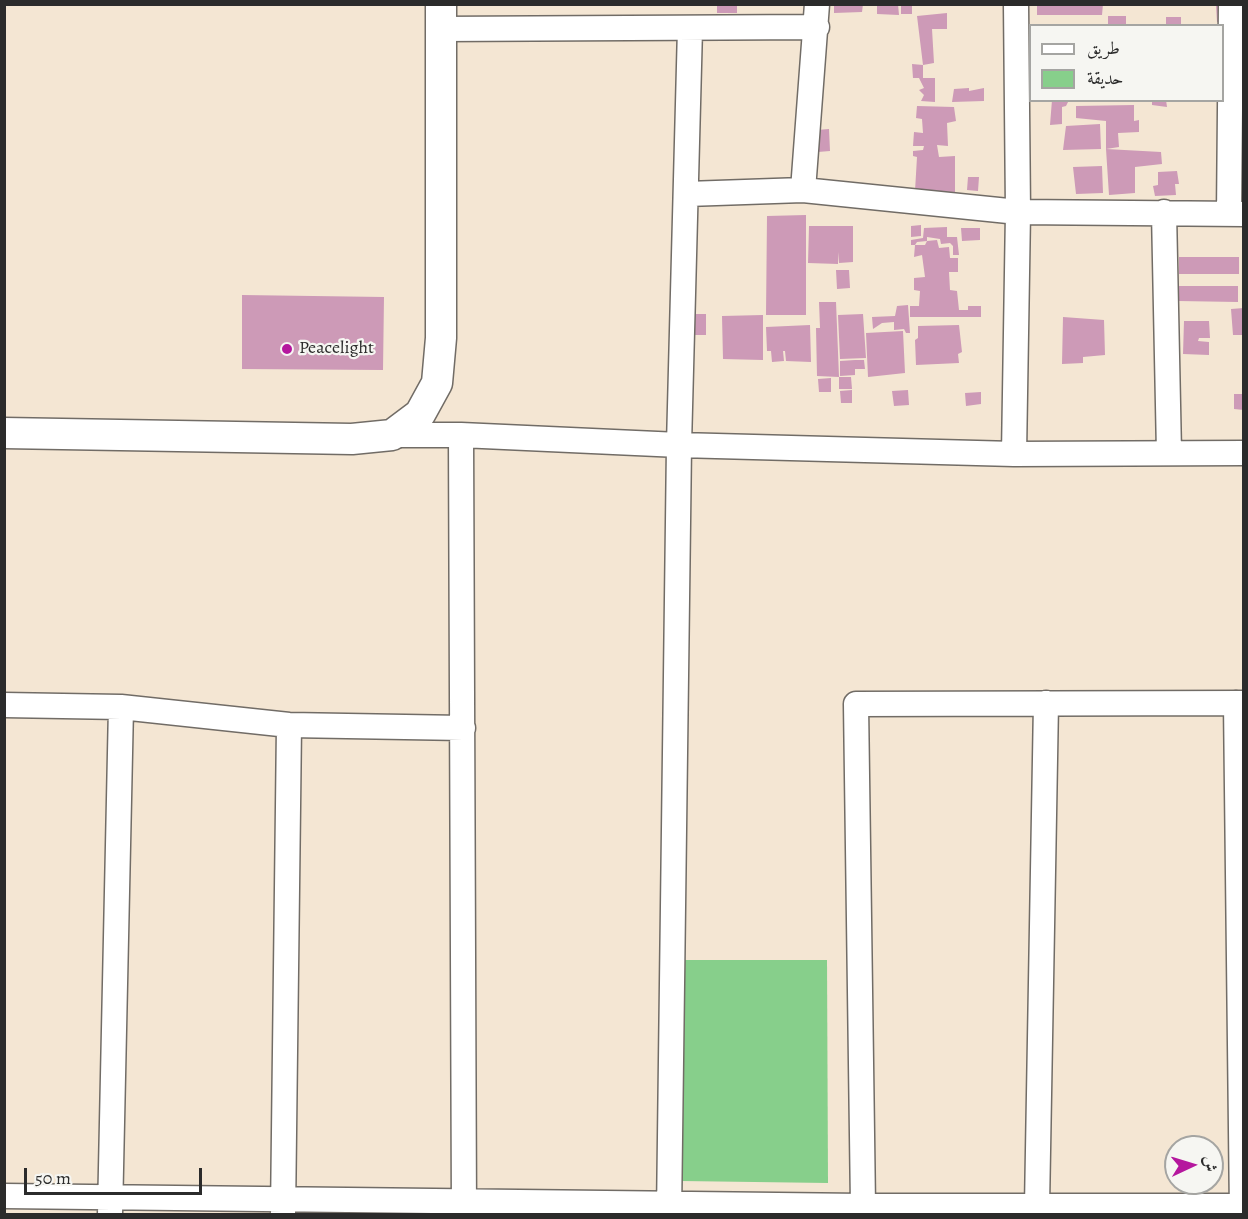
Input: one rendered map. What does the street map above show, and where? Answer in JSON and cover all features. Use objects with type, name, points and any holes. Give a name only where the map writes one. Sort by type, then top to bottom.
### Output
[{"type":"street","points":[[1014,454],[1018,212],[1016,4]]},
{"type":"street","points":[[687,194],[803,190],[1018,212],[1236,214],[1238,35],[1231,4]]},
{"type":"street","points":[[392,435],[420,414],[437,383],[441,338],[440,17],[690,28],[817,16],[803,190]]},
{"type":"street","points":[[669,1209],[679,445],[690,28]]},
{"type":"street","points":[[1164,212],[1169,453]]},
{"type":"street","points":[[4,433],[352,439],[392,435],[461,435],[679,445],[1014,454],[1244,453]]},
{"type":"street","points":[[461,435],[464,1208]]},
{"type":"street","points":[[1037,1206],[1046,703]]},
{"type":"street","points":[[4,1196],[110,1207],[669,1209],[1037,1206],[1067,1210],[1243,1209],[1240,703],[856,704],[863,1206]]},
{"type":"street","points":[[4,705],[121,707],[289,725],[462,728]]},
{"type":"street","points":[[110,1207],[121,707]]},
{"type":"street","points":[[284,1208],[289,725]]},
{"type":"street","points":[[669,1209],[693,1215]]},
{"type":"green space","points":[[684,960],[827,960],[828,1183],[681,1181]]},
{"type":"building","points":[[717,4],[737,4],[737,13],[717,13]]},
{"type":"building","points":[[834,4],[863,4],[862,12],[834,13]]},
{"type":"building","points":[[877,4],[898,4],[899,15],[877,14]]},
{"type":"building","points":[[1037,4],[1103,4],[1102,15],[1037,15]]},
{"type":"building","points":[[901,5],[912,5],[912,14],[901,14]]},
{"type":"building","points":[[1216,5],[1228,5],[1228,21],[1217,22]]},
{"type":"building","points":[[947,13],[947,29],[932,29],[934,63],[923,65],[917,16]]},
{"type":"building","points":[[1108,16],[1126,16],[1126,24],[1108,24]]},
{"type":"building","points":[[1166,17],[1181,17],[1181,24],[1166,24]]},
{"type":"building","points":[[912,64],[923,65],[923,78],[935,78],[935,102],[921,101],[924,95],[919,90],[924,88],[919,78],[913,78]]},
{"type":"building","points":[[969,88],[969,91],[984,88],[984,101],[952,102],[954,89]]},
{"type":"building","points":[[1052,102],[1068,102],[1062,107],[1062,124],[1050,125]]},
{"type":"building","points":[[1152,102],[1166,102],[1167,107],[1152,105]]},
{"type":"building","points":[[1134,105],[1134,121],[1139,120],[1139,132],[1118,133],[1119,147],[1106,149],[1106,121],[1076,118],[1076,106]]},
{"type":"building","points":[[917,106],[954,107],[956,121],[947,123],[948,146],[937,145],[939,157],[955,156],[955,192],[915,191],[917,157],[913,156],[913,151],[923,150],[924,146],[913,146],[914,132],[923,133],[922,119],[916,118]]},
{"type":"building","points":[[1100,124],[1101,149],[1063,150],[1066,126]]},
{"type":"building","points":[[829,129],[830,151],[818,152],[817,130]]},
{"type":"building","points":[[1106,149],[1161,152],[1162,164],[1135,167],[1135,193],[1109,195]]},
{"type":"building","points":[[1102,166],[1103,193],[1076,194],[1073,167]]},
{"type":"building","points":[[1177,171],[1179,184],[1175,184],[1176,195],[1155,196],[1153,186],[1158,185],[1158,172]]},
{"type":"building","points":[[968,177],[979,177],[978,191],[967,190]]},
{"type":"building","points":[[806,215],[806,315],[766,315],[767,216]]},
{"type":"building","points":[[921,225],[921,236],[911,237],[911,226]]},
{"type":"building","points":[[809,226],[853,226],[853,262],[839,263],[838,252],[838,264],[808,263]]},
{"type":"building","points":[[947,227],[947,237],[957,237],[959,255],[953,255],[953,246],[950,243],[941,244],[940,239],[927,237],[927,241],[917,242],[911,245],[911,240],[923,238],[924,228]]},
{"type":"building","points":[[961,228],[980,228],[980,240],[962,241]]},
{"type":"building","points":[[937,240],[939,248],[949,247],[950,258],[958,258],[958,272],[949,272],[950,290],[957,291],[959,310],[968,310],[968,306],[981,306],[981,317],[910,317],[910,306],[919,306],[920,291],[914,290],[914,278],[925,277],[922,255],[914,257],[915,245],[925,245],[927,241]]},
{"type":"building","points":[[1179,257],[1239,257],[1239,274],[1179,274]]},
{"type":"building","points":[[836,270],[849,270],[850,288],[837,289]]},
{"type":"building","points":[[1178,286],[1238,286],[1238,302],[1178,301]]},
{"type":"building","points":[[242,295],[384,297],[383,370],[242,369]]},
{"type":"building","points":[[819,302],[836,302],[839,377],[817,376],[816,328],[820,328]]},
{"type":"building","points":[[908,305],[910,333],[906,333],[904,329],[894,330],[894,322],[882,323],[873,329],[872,317],[895,316],[897,306]]},
{"type":"building","points":[[1244,308],[1244,335],[1233,335],[1231,309]]},
{"type":"building","points":[[694,314],[706,314],[706,335],[694,335]]},
{"type":"building","points":[[863,314],[866,358],[840,359],[838,315]]},
{"type":"building","points":[[763,315],[763,360],[723,359],[722,316]]},
{"type":"building","points":[[1063,317],[1104,320],[1105,355],[1083,357],[1083,363],[1062,364]]},
{"type":"building","points":[[1184,321],[1209,321],[1210,338],[1199,338],[1198,341],[1209,342],[1209,355],[1183,354]]},
{"type":"building","points":[[810,325],[811,362],[786,361],[785,351],[783,351],[784,361],[772,362],[771,351],[767,351],[766,327]]},
{"type":"building","points":[[959,325],[962,352],[958,354],[959,363],[916,365],[915,340],[918,338],[918,326]]},
{"type":"building","points":[[903,331],[905,373],[868,377],[866,333]]},
{"type":"building","points":[[864,360],[865,369],[855,369],[855,375],[840,376],[840,361]]},
{"type":"building","points":[[839,377],[851,377],[852,389],[839,389]]},
{"type":"building","points":[[831,378],[831,392],[819,392],[818,379]]},
{"type":"building","points":[[852,390],[852,403],[841,403],[840,391]]},
{"type":"building","points":[[908,390],[909,405],[894,406],[892,391]]},
{"type":"building","points":[[981,392],[981,404],[966,406],[965,393]]},
{"type":"building","points":[[1234,394],[1244,394],[1244,410],[1234,409]]},
{"type":"place","name":"Peacelight","points":[[287,349]]}]
